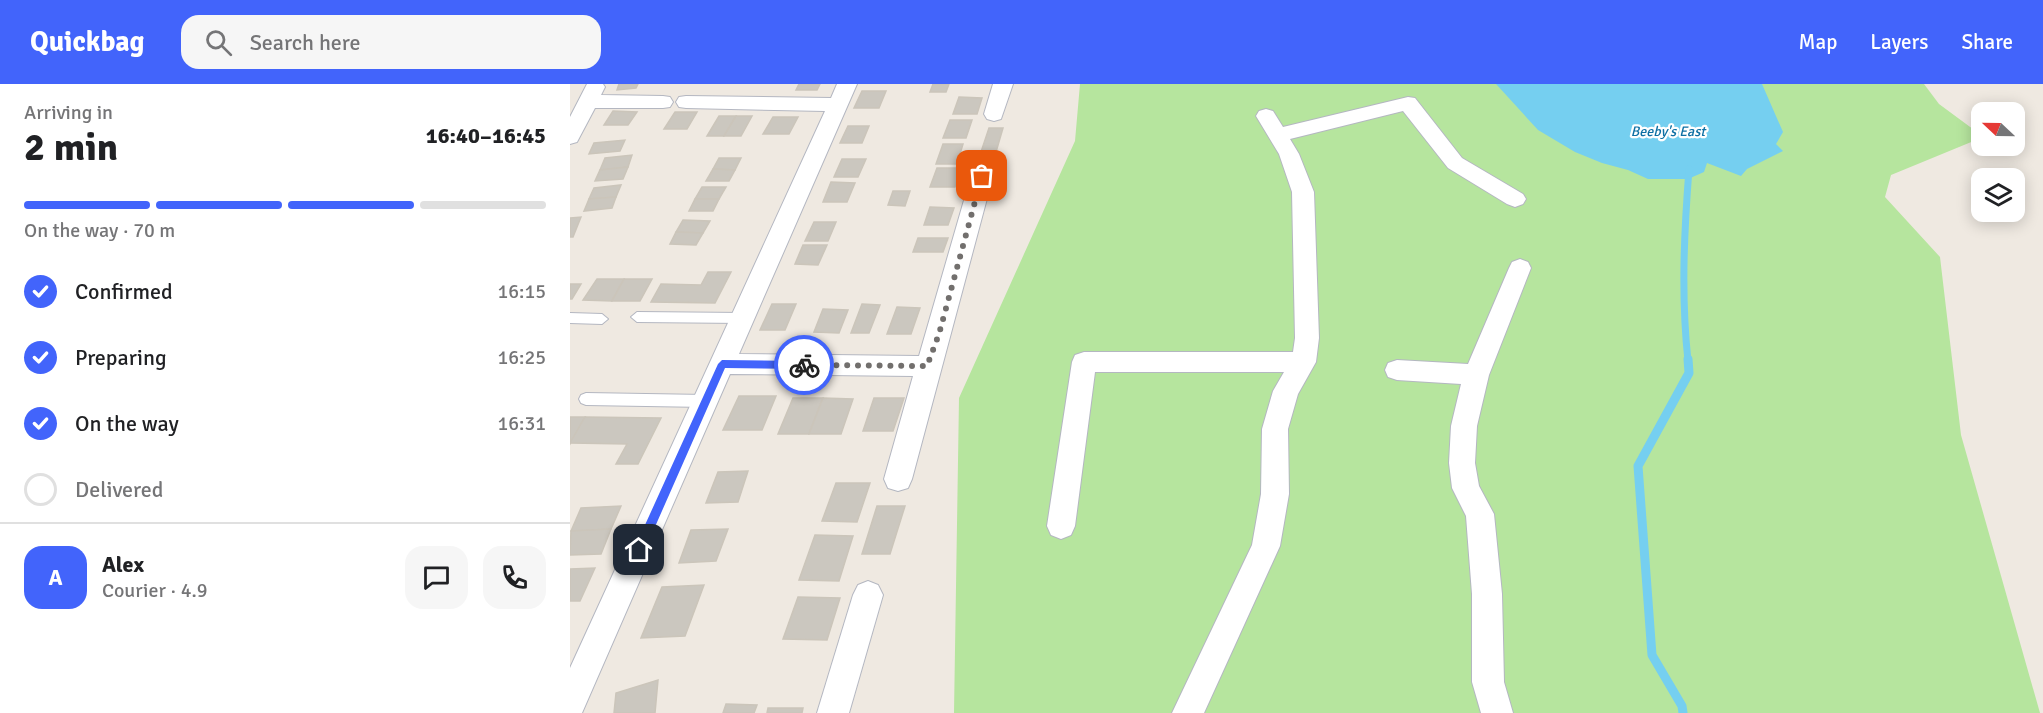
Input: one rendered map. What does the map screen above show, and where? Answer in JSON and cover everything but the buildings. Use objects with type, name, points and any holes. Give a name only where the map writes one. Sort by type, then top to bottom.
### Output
[{"type":"street","points":[[994,114],[1003,84]]},
{"type":"street","points":[[570,137],[592,93],[663,102]]},
{"type":"street","points":[[570,703],[842,94],[686,102]]},
{"type":"street","points":[[1190,712],[1266,546],[1275,494],[1275,429],[1286,391],[1304,362],[1307,338],[1303,192],[1289,154],[1273,125],[1408,103],[1455,163],[1515,199]]},
{"type":"street","points":[[898,479],[927,366],[939,334],[982,176]]},
{"type":"street","points":[[1497,713],[1488,682],[1487,594],[1480,514],[1466,488],[1462,463],[1464,426],[1476,375],[1520,268]]},
{"type":"street","points":[[1060,526],[1084,362],[1304,362]]},
{"type":"street","points":[[722,364],[927,366]]},
{"type":"street","points":[[1397,370],[1476,375]]},
{"type":"street","points":[[833,713],[868,595]]},
{"type":"lane","points":[[637,317],[743,318]]},
{"type":"lane","points":[[570,318],[602,319]]},
{"type":"lane","points":[[586,399],[706,401]]},
{"type":"green space","points":[[1080,84],[1924,84],[1939,104],[1971,128],[1971,142],[1891,175],[1885,197],[1940,257],[1961,435],[2040,713],[954,713],[959,398],[1075,141]]},
{"type":"water","name":"Beeby's East","points":[[1496,84],[1762,84],[1783,132],[1776,144],[1783,151],[1747,169],[1741,176],[1707,163],[1704,172],[1688,179],[1648,179],[1575,152],[1538,130]]},
{"type":"waterway","points":[[1688,361],[1684,313],[1684,265],[1689,169]]},
{"type":"waterway","points":[[1683,713],[1682,706],[1652,655],[1638,466],[1689,373],[1688,359]]},
{"type":"way so far","points":[[804,365],[927,366],[939,334],[982,176]]},
{"type":"route","points":[[639,550],[722,364],[804,365]]}]
